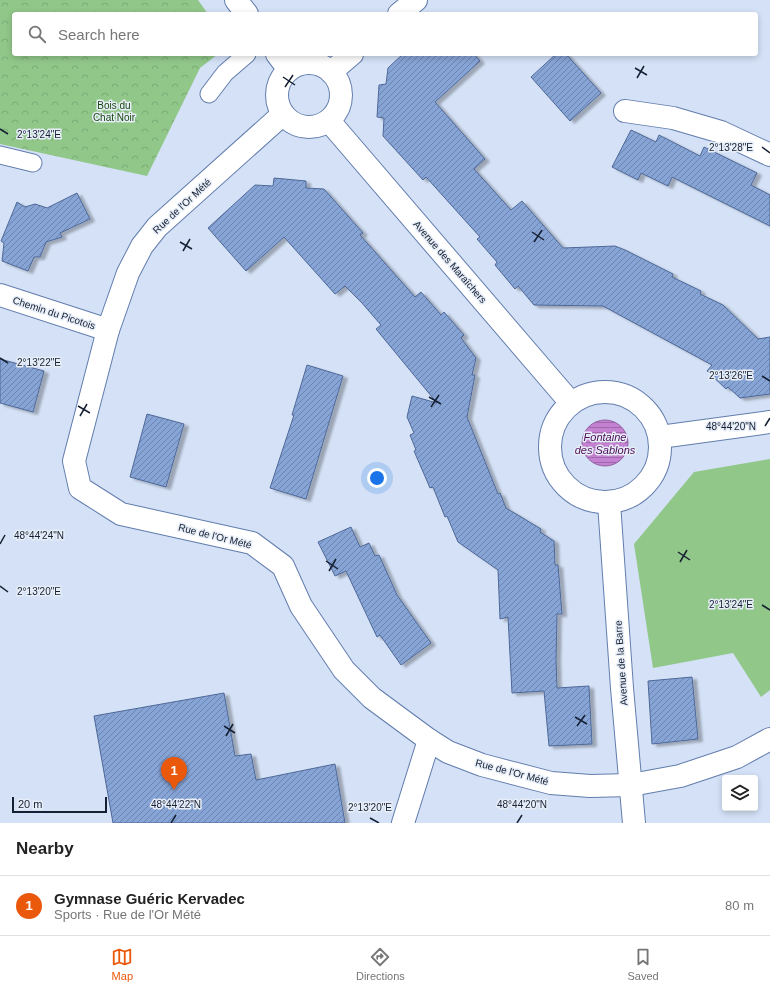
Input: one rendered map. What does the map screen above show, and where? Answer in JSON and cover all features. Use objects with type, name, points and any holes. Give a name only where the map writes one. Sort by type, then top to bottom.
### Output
[{"type":"street","points":[[236,0],[245,12]]},
{"type":"street","points":[[401,12],[416,0]]},
{"type":"street","points":[[331,72],[350,56]]},
{"type":"street","points":[[283,62],[291,68],[303,64],[316,64],[328,68],[337,78],[341,89],[341,102],[336,114],[330,121],[315,128],[303,128],[291,123],[283,114],[277,102],[277,89],[282,77],[283,62]]},
{"type":"street","points":[[625,110],[673,118],[721,132],[770,155]]},
{"type":"street","name":"Rue de l'Or Mété","points":[[283,114],[157,227],[142,246],[128,272],[108,330],[74,461],[80,488],[121,514],[252,543],[283,566],[301,606],[344,670],[372,698],[429,740],[448,752],[482,765],[551,783],[590,786],[631,785],[680,776],[737,757],[770,739]]},
{"type":"street","name":"Avenue des Maraîchers","points":[[330,121],[571,403]]},
{"type":"street","name":"Chemin du Picotois","points":[[0,295],[108,330]]},
{"type":"street","points":[[599,391],[616,392],[632,397],[645,407],[655,421],[660,437],[661,453],[657,468],[648,482],[638,492],[624,499],[609,503],[592,501],[576,494],[562,482],[553,467],[550,450],[552,432],[559,416],[571,403],[584,395],[599,391]]},
{"type":"street","points":[[660,437],[770,422]]},
{"type":"street","name":"Avenue de la Barre","points":[[609,503],[622,688],[634,823]]},
{"type":"street","points":[[403,823],[429,740]]},
{"type":"lane","points":[[209,94],[225,73],[245,56]]},
{"type":"lane","points":[[0,155],[33,163]]},
{"type":"green space","name":"Bois du Chat Noir","points":[[0,0],[198,0],[207,12],[12,12],[12,56],[215,56],[200,68],[147,176],[0,144]]},
{"type":"green space","points":[[770,459],[770,690],[761,697],[733,653],[653,668],[634,544],[694,472]]},
{"type":"water","name":"Fontaine des Sablons","points":[[600,420],[610,420],[618,424],[624,430],[628,438],[628,448],[624,456],[618,462],[610,466],[600,466],[592,462],[586,456],[582,448],[582,438],[586,430],[592,424]]},
{"type":"building","points":[[401,56],[476,56],[480,61],[435,102],[485,159],[474,169],[511,210],[522,201],[563,248],[615,246],[625,250],[673,274],[672,277],[701,291],[700,294],[723,305],[758,339],[770,337],[770,394],[740,398],[728,387],[726,389],[707,371],[712,365],[603,306],[534,305],[518,286],[515,289],[495,265],[497,262],[477,239],[480,237],[426,177],[423,180],[383,136],[384,118],[377,117],[379,85],[386,84],[388,68]]},
{"type":"building","points":[[554,56],[568,56],[601,93],[570,121],[531,77]]},
{"type":"building","points":[[631,130],[656,142],[659,135],[700,156],[704,147],[757,173],[751,185],[770,195],[770,226],[672,177],[668,186],[641,173],[638,180],[612,167]]},
{"type":"building","points":[[274,178],[306,181],[306,188],[324,189],[363,233],[360,235],[415,297],[421,292],[441,315],[444,312],[464,335],[461,338],[476,358],[472,375],[475,375],[467,417],[498,494],[500,493],[506,508],[541,529],[540,532],[554,541],[555,565],[558,565],[562,614],[557,614],[557,688],[589,686],[592,744],[549,746],[544,691],[512,693],[508,617],[500,619],[498,570],[458,542],[447,516],[445,517],[433,487],[430,488],[414,451],[416,450],[410,435],[414,433],[407,417],[412,396],[437,403],[376,329],[381,325],[345,286],[335,294],[284,237],[246,271],[208,228],[255,185],[273,186]]},
{"type":"building","points":[[77,193],[90,219],[60,233],[62,237],[46,242],[40,257],[34,257],[28,271],[2,261],[4,243],[1,241],[17,202],[25,207],[35,204],[47,208]]},
{"type":"building","points":[[0,359],[44,371],[33,412],[0,403]]},
{"type":"building","points":[[307,365],[343,376],[306,499],[270,488],[294,415],[292,415]]},
{"type":"building","points":[[147,414],[184,424],[166,487],[130,477]]},
{"type":"building","points":[[351,527],[360,547],[369,543],[375,556],[379,555],[397,595],[431,643],[401,665],[380,635],[377,637],[346,571],[335,576],[318,542]]},
{"type":"building","points":[[692,677],[698,739],[652,744],[648,681]]},
{"type":"building","points":[[224,693],[235,756],[251,754],[256,780],[335,764],[345,823],[113,823],[94,716]]},
{"type":"place","name":"Gymnase Guéric Kervadec","points":[[174,790]]}]
